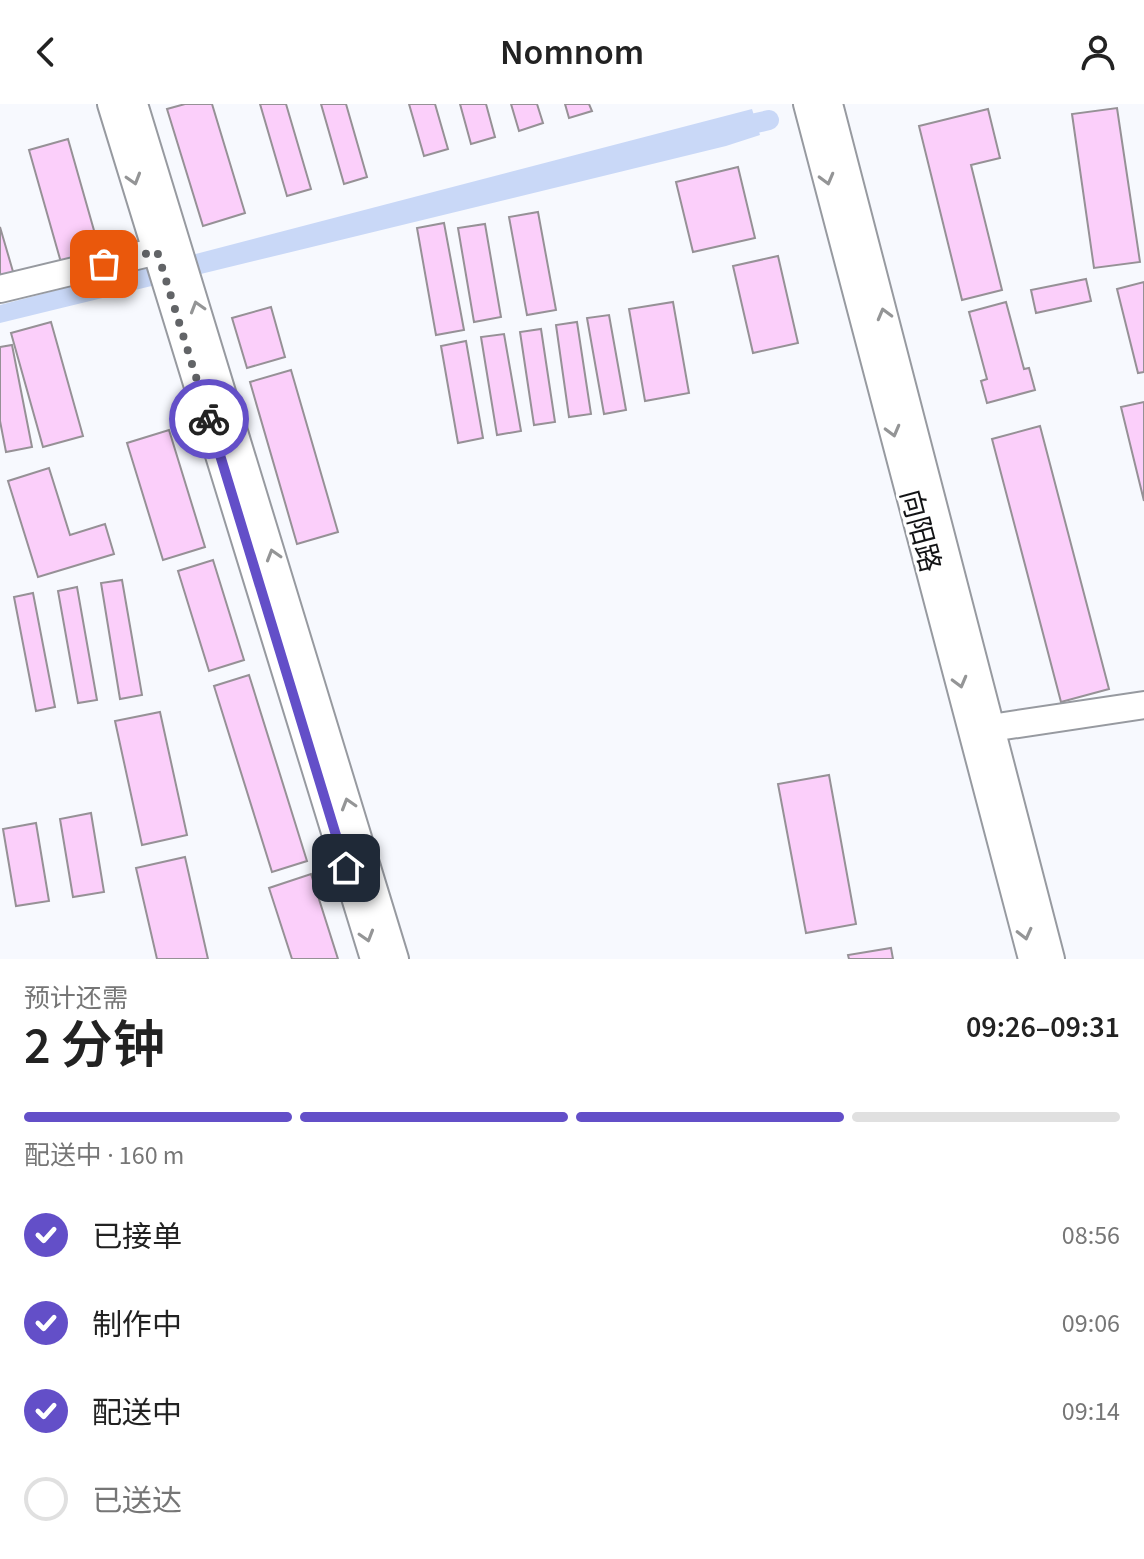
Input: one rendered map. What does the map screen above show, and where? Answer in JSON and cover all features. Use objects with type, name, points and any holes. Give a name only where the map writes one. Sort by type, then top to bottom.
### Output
[{"type":"street","points":[[111,104],[374,959]]},
{"type":"street","points":[[134,104],[395,959]]},
{"type":"street","name":"向阳路","points":[[807,104],[1032,959]]},
{"type":"street","name":"向阳路","points":[[829,104],[1051,959]]},
{"type":"street","points":[[0,289],[157,251]]},
{"type":"street","points":[[991,728],[1144,705]]},
{"type":"water","points":[[752,109],[760,135],[726,146],[0,323],[0,305]]},
{"type":"building","points":[[185,104],[212,104],[245,213],[203,226],[167,109]]},
{"type":"building","points":[[260,104],[286,104],[311,189],[287,196]]},
{"type":"building","points":[[321,104],[346,104],[367,177],[344,184]]},
{"type":"building","points":[[409,104],[435,104],[448,149],[424,156]]},
{"type":"building","points":[[460,104],[486,104],[495,137],[471,144]]},
{"type":"building","points":[[511,104],[537,104],[543,123],[519,131]]},
{"type":"building","points":[[565,104],[589,104],[592,111],[569,118]]},
{"type":"building","points":[[1117,108],[1140,262],[1094,268],[1072,114]]},
{"type":"building","points":[[988,109],[1000,158],[971,165],[1002,290],[962,300],[919,126]]},
{"type":"building","points":[[68,139],[103,262],[64,273],[29,150]]},
{"type":"building","points":[[738,167],[755,238],[693,252],[676,182]]},
{"type":"building","points":[[538,212],[556,310],[527,315],[509,217]]},
{"type":"building","points":[[444,223],[464,330],[436,335],[417,228]]},
{"type":"building","points":[[485,224],[501,317],[474,322],[458,228]]},
{"type":"building","points":[[0,227],[14,275],[0,279]]},
{"type":"building","points":[[778,256],[798,343],[753,353],[733,266]]},
{"type":"building","points":[[1086,279],[1091,301],[1036,313],[1031,290]]},
{"type":"building","points":[[1144,282],[1144,372],[1138,373],[1117,289]]},
{"type":"building","points":[[673,302],[689,393],[645,401],[629,309]]},
{"type":"building","points":[[1006,302],[1024,369],[1029,368],[1035,390],[987,403],[981,381],[987,379],[969,312]]},
{"type":"building","points":[[271,307],[285,357],[247,368],[232,318]]},
{"type":"building","points":[[609,315],[626,410],[604,414],[587,318]]},
{"type":"building","points":[[51,322],[83,436],[43,447],[11,333]]},
{"type":"building","points":[[577,322],[591,414],[569,417],[556,325]]},
{"type":"building","points":[[541,329],[555,422],[534,425],[520,332]]},
{"type":"building","points":[[504,334],[521,431],[497,435],[481,337]]},
{"type":"building","points":[[466,341],[483,438],[458,443],[441,346]]},
{"type":"building","points":[[12,345],[32,447],[6,452],[0,421],[0,347]]},
{"type":"building","points":[[291,370],[338,532],[297,544],[250,382]]},
{"type":"building","points":[[1144,402],[1144,501],[1121,407]]},
{"type":"building","points":[[1040,426],[1109,689],[1061,702],[992,439]]},
{"type":"building","points":[[169,430],[205,547],[163,560],[127,443]]},
{"type":"building","points":[[49,468],[70,535],[105,524],[114,554],[38,577],[8,481]]},
{"type":"building","points":[[213,560],[244,660],[209,671],[178,571]]},
{"type":"building","points":[[122,580],[142,695],[120,699],[101,583]]},
{"type":"building","points":[[77,587],[97,700],[78,703],[58,591]]},
{"type":"building","points":[[33,593],[55,707],[36,711],[14,597]]},
{"type":"building","points":[[249,675],[307,861],[272,872],[214,686]]},
{"type":"building","points":[[160,712],[187,835],[142,845],[115,721]]},
{"type":"building","points":[[829,775],[856,924],[806,933],[778,784]]},
{"type":"building","points":[[91,813],[104,892],[73,897],[60,819]]},
{"type":"building","points":[[36,823],[49,901],[16,906],[3,829]]},
{"type":"building","points":[[185,857],[208,959],[157,959],[136,868]]},
{"type":"building","points":[[311,874],[338,959],[292,959],[269,888]]},
{"type":"building","points":[[891,948],[893,959],[849,959],[848,955]]},
{"type":"waterway","points":[[756,123],[769,120]]},
{"type":"way so far","points":[[104,264],[157,251],[209,419]]},
{"type":"route","points":[[209,419],[346,868]]}]
